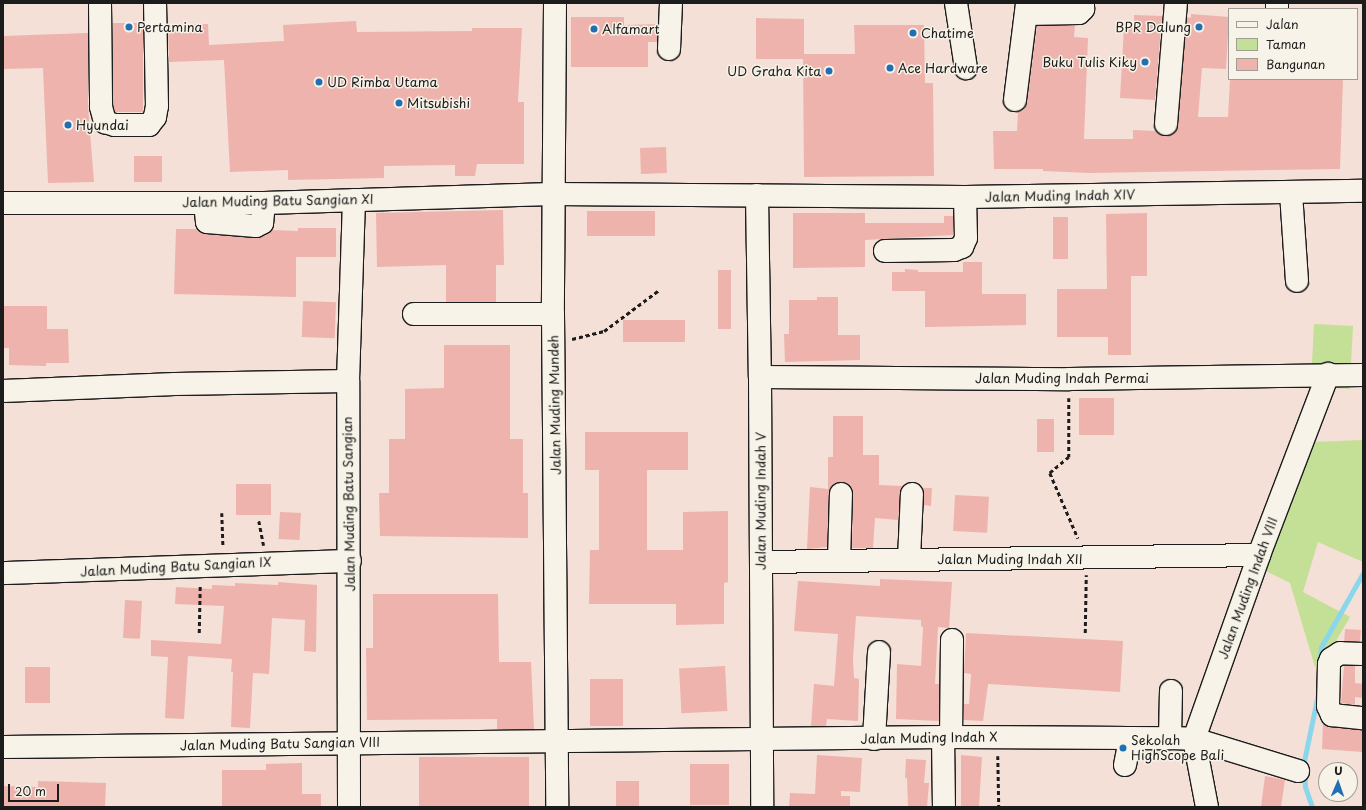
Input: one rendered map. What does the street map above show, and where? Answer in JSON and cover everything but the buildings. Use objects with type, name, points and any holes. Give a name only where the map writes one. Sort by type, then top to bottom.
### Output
[{"type":"street","points":[[100,3],[101,107],[105,122],[115,125],[149,126],[155,117],[158,106],[155,5]]},
{"type":"street","name":"Jalan Muding Mundeh","points":[[555,3],[553,314],[557,807]]},
{"type":"street","points":[[669,49],[671,3]]},
{"type":"street","points":[[956,3],[966,68]]},
{"type":"street","points":[[1015,100],[1026,8],[1079,13],[1083,10],[1083,3]]},
{"type":"street","points":[[1166,124],[1176,3]]},
{"type":"street","name":"Jalan Muding Indah XIV","points":[[757,195],[965,197],[1363,191]]},
{"type":"street","points":[[1291,193],[1297,281]]},
{"type":"street","name":"Jalan Muding Batu Sangian XI","points":[[3,203],[264,203],[553,194],[757,195]]},
{"type":"street","name":"Jalan Muding Indah V","points":[[757,195],[760,378],[762,807]]},
{"type":"street","points":[[885,251],[954,250],[962,247],[966,238],[965,197]]},
{"type":"street","name":"Jalan Muding Batu Sangian","points":[[349,807],[350,561],[348,381],[354,200]]},
{"type":"street","points":[[414,314],[553,314]]},
{"type":"street","name":"Jalan Muding Indah Permai","points":[[760,378],[1070,379],[1328,374],[1363,375]]},
{"type":"street","name":"Jalan Muding Indah VIII","points":[[1194,739],[1259,555],[1328,374]]},
{"type":"street","points":[[3,391],[174,384],[348,381]]},
{"type":"street","points":[[840,560],[841,494]]},
{"type":"street","points":[[909,559],[912,494]]},
{"type":"street","name":"Jalan Muding Indah XII","points":[[761,562],[1259,555]]},
{"type":"street","name":"Jalan Muding Batu Sangian IX","points":[[3,573],[201,567],[268,562],[350,561]]},
{"type":"street","points":[[944,807],[952,640]]},
{"type":"street","points":[[874,739],[879,652]]},
{"type":"street","points":[[1363,654],[1340,653],[1329,664],[1329,710],[1332,715],[1340,718],[1363,718]]},
{"type":"street","points":[[1170,738],[1171,691]]},
{"type":"street","name":"Jalan Muding Indah X","points":[[556,741],[874,739],[947,737],[1170,738],[1194,739],[1298,770]]},
{"type":"street","points":[[1125,765],[1130,739]]},
{"type":"street","points":[[1194,739],[1207,807]]},
{"type":"street","name":"Jalan Muding Batu Sangian VIII","points":[[3,747],[556,741]]},
{"type":"path","points":[[554,343],[604,331],[659,290]]},
{"type":"path","points":[[1070,379],[1069,457],[1050,473],[1086,558],[1085,633]]},
{"type":"path","points":[[222,513],[224,565]]},
{"type":"path","points":[[259,521],[268,562]]},
{"type":"path","points":[[199,633],[201,567]]},
{"type":"path","points":[[998,737],[999,807]]},
{"type":"green space","points":[[1314,324],[1353,326],[1350,389],[1311,387]]},
{"type":"green space","points":[[1363,440],[1363,562],[1318,542],[1303,592],[1350,617],[1323,663],[1315,667],[1290,583],[1260,568],[1312,442]]},
{"type":"waterway","points":[[1320,661],[1321,647],[1363,573]]},
{"type":"waterway","points":[[1312,807],[1305,787],[1304,761],[1319,689]]},
{"type":"place","name":"Pertamina","points":[[129,27]]},
{"type":"place","name":"BPR Dalung","points":[[1199,27]]},
{"type":"place","name":"Alfamart","points":[[594,29]]},
{"type":"place","name":"Chatime","points":[[913,33]]},
{"type":"place","name":"Buku Tulis Kiky","points":[[1145,62]]},
{"type":"place","name":"Ace Hardware","points":[[890,68]]},
{"type":"place","name":"UD Graha Kita","points":[[829,71]]},
{"type":"place","name":"UD Rimba Utama","points":[[319,82]]},
{"type":"place","name":"Mitsubishi","points":[[399,103]]},
{"type":"place","name":"Hyundai","points":[[68,125]]},
{"type":"place","name":"Sekolah HighScope Bali","points":[[1123,748]]}]
